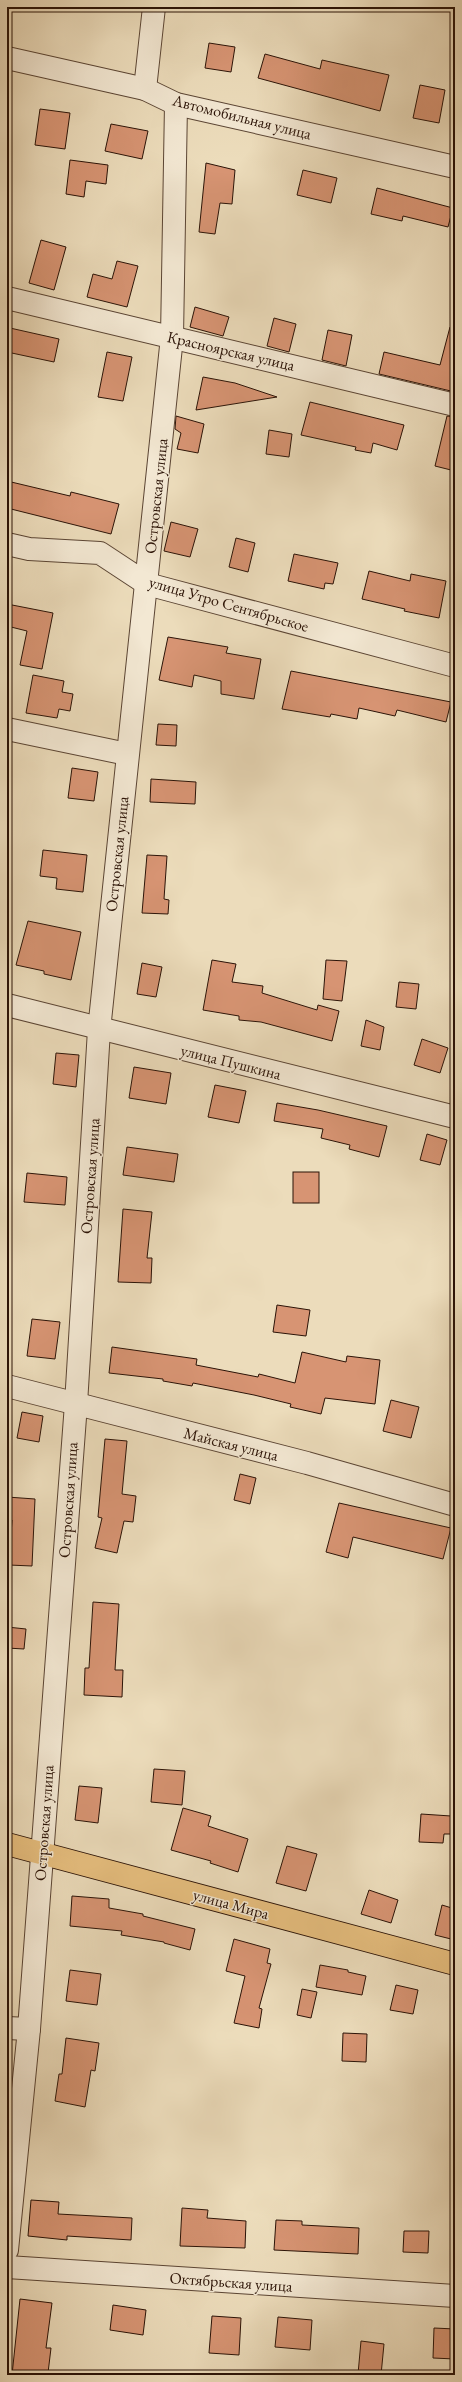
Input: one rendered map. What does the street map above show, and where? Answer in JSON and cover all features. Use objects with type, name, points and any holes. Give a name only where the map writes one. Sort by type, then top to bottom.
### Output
[{"type":"main road","name":"улица Мира","points":[[7,1844],[455,1964]]},
{"type":"street","points":[[145,89],[154,7]]},
{"type":"street","name":"Автомобильная улица","points":[[7,58],[145,89],[176,104],[455,167]]},
{"type":"street","name":"Островская улица","points":[[7,2250],[29,2029],[76,1404],[100,1030],[127,754],[147,584],[172,337],[176,104]]},
{"type":"street","name":"Красноярская улица","points":[[7,298],[455,405]]},
{"type":"street","name":"улица Утро Сентябрьское","points":[[7,544],[29,549],[100,553],[147,584],[455,666]]},
{"type":"street","points":[[7,729],[127,754]]},
{"type":"street","name":"улица Пушкина","points":[[7,1006],[455,1117]]},
{"type":"street","name":"Майская улица","points":[[7,1386],[307,1463],[455,1505]]},
{"type":"street","points":[[7,2028],[29,2029]]},
{"type":"street","name":"Октябрьская улица","points":[[7,2267],[455,2296]]},
{"type":"building","points":[[209,43],[235,47],[231,72],[205,68]]},
{"type":"building","points":[[265,54],[320,69],[322,60],[389,75],[380,111],[258,78]]},
{"type":"building","points":[[420,85],[445,90],[439,123],[413,118]]},
{"type":"building","points":[[40,109],[70,113],[65,149],[35,145]]},
{"type":"building","points":[[111,124],[148,131],[142,159],[105,151]]},
{"type":"building","points":[[70,160],[108,165],[106,184],[86,181],[84,197],[66,194]]},
{"type":"building","points":[[206,163],[235,170],[232,204],[220,203],[215,234],[199,232]]},
{"type":"building","points":[[303,170],[337,178],[331,203],[297,195]]},
{"type":"building","points":[[377,188],[453,208],[448,227],[403,216],[402,221],[371,214]]},
{"type":"building","points":[[41,240],[66,247],[54,290],[29,283]]},
{"type":"building","points":[[117,261],[138,266],[127,307],[87,297],[93,274],[112,279]]},
{"type":"building","points":[[195,307],[229,317],[223,336],[190,327]]},
{"type":"building","points":[[274,318],[296,324],[289,352],[267,346]]},
{"type":"building","points":[[450,327],[455,327],[455,392],[379,374],[384,352],[440,365]]},
{"type":"building","points":[[10,328],[59,339],[54,362],[7,352]]},
{"type":"building","points":[[328,330],[352,335],[346,366],[322,360]]},
{"type":"building","points":[[107,352],[132,357],[123,401],[98,397]]},
{"type":"building","points":[[203,377],[235,383],[277,397],[196,410]]},
{"type":"building","points":[[310,402],[404,425],[397,450],[373,443],[371,453],[355,450],[356,447],[301,435]]},
{"type":"building","points":[[176,416],[204,424],[198,453],[177,449],[181,433],[175,429]]},
{"type":"building","points":[[447,416],[455,417],[455,471],[435,466]]},
{"type":"building","points":[[269,430],[292,434],[289,457],[266,454]]},
{"type":"building","points":[[7,481],[70,496],[71,492],[119,504],[111,534],[7,508]]},
{"type":"building","points":[[171,522],[198,529],[190,557],[164,551]]},
{"type":"building","points":[[236,538],[255,543],[248,572],[229,567]]},
{"type":"building","points":[[294,554],[338,563],[333,584],[325,583],[324,589],[288,581]]},
{"type":"building","points":[[369,571],[410,581],[411,574],[446,581],[439,618],[404,611],[405,609],[362,599]]},
{"type":"building","points":[[7,604],[53,613],[42,669],[20,665],[27,631],[7,626]]},
{"type":"building","points":[[168,637],[228,647],[226,653],[261,659],[254,699],[221,694],[221,681],[194,675],[192,687],[159,680]]},
{"type":"building","points":[[291,671],[451,702],[446,722],[397,710],[395,716],[359,708],[357,719],[331,714],[330,717],[282,709]]},
{"type":"building","points":[[33,675],[64,681],[62,692],[73,694],[70,711],[59,709],[57,718],[26,713]]},
{"type":"building","points":[[158,724],[177,725],[176,746],[156,745]]},
{"type":"building","points":[[72,768],[98,772],[94,801],[68,798]]},
{"type":"building","points":[[151,779],[196,782],[195,804],[150,802]]},
{"type":"building","points":[[43,850],[87,855],[83,892],[56,889],[57,878],[40,876]]},
{"type":"building","points":[[147,855],[167,856],[164,899],[169,900],[168,914],[142,913]]},
{"type":"building","points":[[28,921],[81,932],[71,980],[44,974],[44,971],[16,965]]},
{"type":"building","points":[[212,960],[236,964],[232,982],[263,986],[262,993],[317,1010],[318,1005],[339,1011],[332,1041],[261,1022],[239,1020],[239,1016],[203,1010]]},
{"type":"building","points":[[326,960],[347,961],[342,1001],[323,999]]},
{"type":"building","points":[[142,963],[162,967],[156,997],[137,994]]},
{"type":"building","points":[[399,982],[419,984],[416,1009],[396,1007]]},
{"type":"building","points":[[366,1020],[384,1027],[380,1050],[361,1046]]},
{"type":"building","points":[[422,1039],[448,1048],[440,1073],[414,1065]]},
{"type":"building","points":[[56,1053],[79,1055],[76,1087],[53,1084]]},
{"type":"building","points":[[134,1067],[171,1073],[166,1104],[129,1098]]},
{"type":"building","points":[[215,1085],[246,1091],[239,1123],[208,1117]]},
{"type":"building","points":[[277,1103],[318,1110],[387,1126],[379,1157],[349,1149],[350,1145],[321,1138],[323,1129],[274,1121]]},
{"type":"building","points":[[427,1134],[447,1140],[440,1165],[420,1160]]},
{"type":"building","points":[[127,1147],[178,1154],[174,1182],[123,1175]]},
{"type":"building","points":[[293,1172],[319,1172],[319,1203],[293,1203]]},
{"type":"building","points":[[27,1173],[67,1177],[65,1205],[24,1202]]},
{"type":"building","points":[[123,1209],[152,1212],[147,1258],[152,1258],[151,1283],[118,1282]]},
{"type":"building","points":[[277,1305],[310,1310],[306,1336],[273,1332]]},
{"type":"building","points":[[32,1319],[60,1322],[55,1359],[27,1356]]},
{"type":"building","points":[[112,1347],[197,1359],[196,1365],[258,1377],[259,1374],[295,1383],[302,1352],[346,1362],[347,1356],[380,1360],[375,1404],[325,1398],[321,1414],[290,1407],[291,1404],[254,1395],[193,1383],[192,1386],[163,1381],[163,1379],[109,1373]]},
{"type":"building","points":[[391,1400],[419,1407],[411,1438],[383,1431]]},
{"type":"building","points":[[22,1412],[43,1416],[39,1442],[17,1438]]},
{"type":"building","points":[[105,1439],[127,1441],[122,1494],[136,1496],[133,1522],[124,1521],[117,1553],[95,1548],[102,1518],[98,1517]]},
{"type":"building","points":[[240,1474],[256,1478],[250,1504],[234,1500]]},
{"type":"building","points":[[7,1497],[35,1499],[32,1566],[9,1565],[12,1520],[7,1520]]},
{"type":"building","points":[[339,1503],[451,1528],[443,1559],[353,1537],[348,1558],[326,1552]]},
{"type":"building","points":[[93,1602],[119,1604],[115,1670],[123,1670],[122,1697],[84,1695],[85,1668],[89,1668]]},
{"type":"building","points":[[7,1627],[26,1629],[24,1649],[7,1648]]},
{"type":"building","points":[[154,1769],[185,1771],[182,1805],[151,1802]]},
{"type":"building","points":[[79,1786],[102,1788],[98,1823],[75,1820]]},
{"type":"building","points":[[183,1808],[211,1816],[208,1826],[248,1839],[238,1872],[210,1863],[211,1861],[171,1850]]},
{"type":"building","points":[[421,1814],[451,1816],[451,1834],[444,1834],[443,1843],[419,1842]]},
{"type":"building","points":[[287,1846],[317,1854],[306,1891],[276,1883]]},
{"type":"building","points":[[369,1890],[398,1900],[391,1923],[361,1914]]},
{"type":"building","points":[[72,1896],[109,1899],[109,1908],[143,1914],[143,1916],[195,1929],[190,1950],[164,1942],[121,1935],[122,1931],[70,1926]]},
{"type":"building","points":[[442,1905],[455,1909],[455,1940],[435,1935]]},
{"type":"building","points":[[234,1939],[270,1949],[267,1963],[271,1964],[259,2008],[262,2009],[259,2028],[234,2023],[245,1976],[226,1971]]},
{"type":"building","points":[[320,1965],[348,1970],[348,1972],[366,1976],[362,1995],[316,1987]]},
{"type":"building","points":[[70,1970],[101,1974],[97,2005],[66,2001]]},
{"type":"building","points":[[396,1985],[418,1990],[413,2014],[390,2010]]},
{"type":"building","points":[[302,1989],[317,1992],[311,2018],[297,2015]]},
{"type":"building","points":[[343,2033],[367,2034],[366,2062],[342,2061]]},
{"type":"building","points":[[66,2038],[99,2043],[95,2071],[91,2070],[85,2107],[55,2101],[59,2074],[62,2074]]},
{"type":"building","points":[[31,2200],[59,2202],[58,2214],[132,2218],[131,2240],[67,2236],[67,2240],[28,2236]]},
{"type":"building","points":[[182,2208],[208,2210],[207,2218],[246,2221],[245,2248],[180,2246]]},
{"type":"building","points":[[276,2220],[302,2221],[302,2225],[359,2228],[358,2254],[274,2250]]},
{"type":"building","points":[[404,2231],[429,2231],[428,2253],[403,2252]]},
{"type":"building","points":[[20,2299],[52,2303],[46,2348],[51,2348],[48,2373],[31,2372],[31,2375],[12,2375]]},
{"type":"building","points":[[113,2305],[146,2310],[143,2335],[110,2330]]},
{"type":"building","points":[[212,2316],[241,2318],[239,2355],[209,2353]]},
{"type":"building","points":[[278,2317],[312,2320],[310,2350],[275,2347]]},
{"type":"building","points":[[434,2328],[455,2329],[455,2359],[433,2358]]},
{"type":"building","points":[[361,2341],[384,2344],[381,2375],[358,2374]]}]
